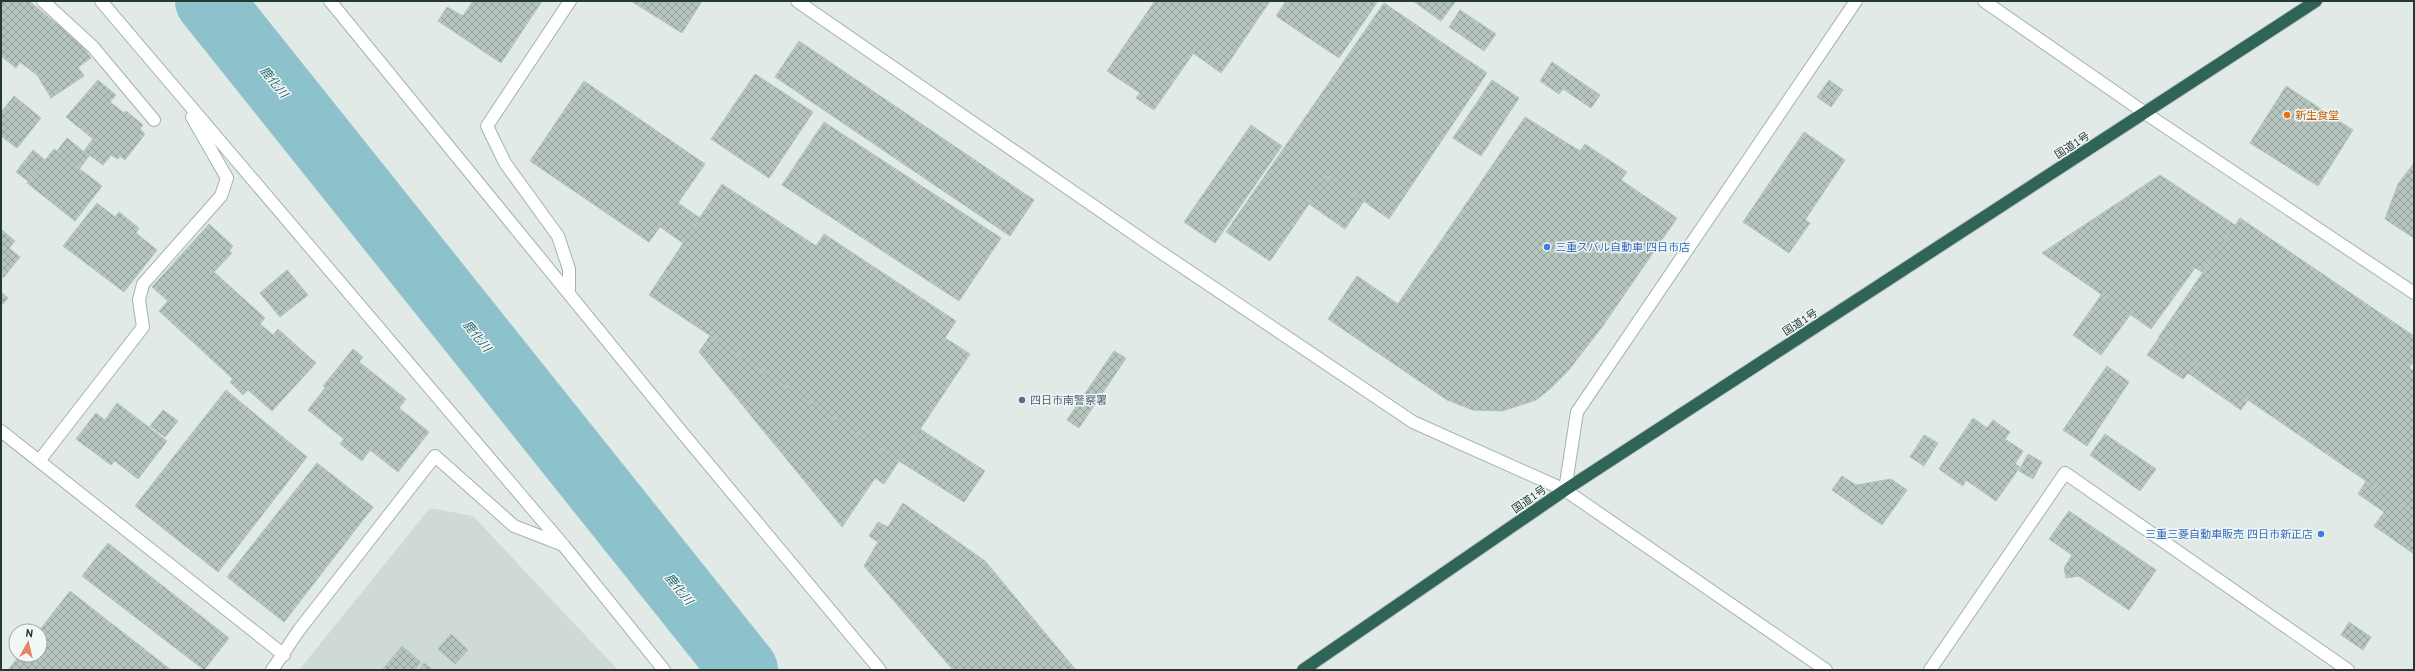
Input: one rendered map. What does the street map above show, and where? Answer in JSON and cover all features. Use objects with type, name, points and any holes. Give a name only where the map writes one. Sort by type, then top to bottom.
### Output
[{"type":"highway","name":"国道1号","points":[[1303,670],[1565,490],[2316,1]]},
{"type":"street","points":[[43,1],[94,47],[154,120]]},
{"type":"street","points":[[101,1],[564,546],[664,670]]},
{"type":"street","points":[[330,1],[569,294],[880,670]]},
{"type":"street","points":[[569,294],[569,269],[558,236],[505,163],[487,126],[570,1]]},
{"type":"street","points":[[797,1],[1153,247],[1413,422],[1565,490],[1826,670]]},
{"type":"street","points":[[1565,490],[1577,412],[1856,1]]},
{"type":"street","points":[[1984,1],[2145,113],[2414,293]]},
{"type":"street","points":[[39,461],[143,327],[139,300],[143,284],[221,196],[227,178],[178,91]]},
{"type":"street","points":[[1,431],[284,655]]},
{"type":"street","points":[[272,670],[284,655],[299,630],[435,456],[514,526],[564,546]]},
{"type":"street","points":[[1930,670],[2065,473],[2348,670]]},
{"type":"shaded area","points":[[430,508],[473,516],[618,670],[299,670]]},
{"type":"building","points":[[1,1],[29,1],[70,35],[73,34],[91,58],[78,67],[84,76],[51,98],[37,75],[20,62],[16,68],[1,56]]},
{"type":"building","points":[[473,1],[542,1],[501,63],[438,21],[447,7],[463,16]]},
{"type":"building","points":[[631,1],[702,1],[682,33]]},
{"type":"building","points":[[1155,1],[1270,1],[1231,59],[1203,39],[1154,110],[1136,98],[1140,93],[1107,71]]},
{"type":"building","points":[[1286,1],[1378,1],[1339,58],[1276,16]]},
{"type":"building","points":[[1413,1],[1456,1],[1441,21]]},
{"type":"building","points":[[1384,3],[1487,73],[1389,219],[1328,176],[1270,261],[1226,232]]},
{"type":"building","points":[[1460,10],[1496,34],[1484,51],[1449,27]]},
{"type":"building","points":[[1203,39],[1231,59],[1221,73],[1193,53]]},
{"type":"building","points":[[799,41],[1034,200],[1010,236],[775,77]]},
{"type":"building","points":[[1552,62],[1600,95],[1591,108],[1563,89],[1559,94],[1540,81]]},
{"type":"building","points":[[755,74],[813,112],[769,178],[711,139]]},
{"type":"building","points":[[98,80],[116,95],[110,102],[124,113],[126,111],[143,125],[140,129],[145,134],[125,160],[120,156],[118,159],[111,155],[103,165],[84,151],[93,139],[66,117]]},
{"type":"building","points":[[1492,80],[1519,98],[1481,156],[1453,138]]},
{"type":"building","points":[[1829,80],[1843,90],[1831,107],[1817,97]]},
{"type":"building","points":[[584,81],[705,164],[678,203],[700,218],[683,243],[660,227],[649,242],[530,161]]},
{"type":"building","points":[[2286,86],[2353,130],[2318,186],[2250,143]]},
{"type":"building","points":[[14,96],[41,118],[17,148],[1,136],[1,112]]},
{"type":"building","name":"三重スバル自動車 四日市店","points":[[1525,117],[1580,151],[1585,144],[1627,172],[1621,180],[1677,218],[1602,327],[1568,371],[1550,389],[1536,400],[1502,411],[1473,410],[1447,400],[1328,319],[1357,276],[1398,304]]},
{"type":"building","points":[[824,122],[1001,238],[959,301],[782,185]]},
{"type":"building","points":[[1251,125],[1282,146],[1215,243],[1184,222]]},
{"type":"building","points":[[1804,132],[1845,160],[1805,220],[1810,223],[1789,253],[1743,222]]},
{"type":"building","points":[[67,138],[89,156],[80,168],[57,151]]},
{"type":"building","points":[[54,149],[102,186],[75,221],[27,183]]},
{"type":"building","points":[[33,150],[45,160],[28,181],[16,172]]},
{"type":"building","points":[[2414,163],[2414,238],[2385,219],[2398,184]]},
{"type":"building","points":[[2160,175],[2235,225],[2202,272],[2195,268],[2151,329],[2042,253]]},
{"type":"building","points":[[1328,176],[1364,201],[1345,229],[1309,204]]},
{"type":"building","points":[[722,184],[816,246],[824,234],[956,321],[945,338],[970,354],[899,461],[649,295]]},
{"type":"building","points":[[97,203],[115,217],[119,212],[139,228],[136,233],[157,250],[124,292],[63,246]]},
{"type":"building","points":[[2240,218],[2414,336],[2414,361],[2409,368],[2414,371],[2414,514],[2158,338]]},
{"type":"building","points":[[209,224],[233,246],[229,251],[232,253],[214,272],[265,318],[260,324],[273,335],[278,329],[316,363],[272,411],[248,390],[243,395],[230,382],[233,379],[159,311],[168,301],[152,287]]},
{"type":"building","points":[[1,229],[15,241],[9,248],[20,257],[3,278]]},
{"type":"building","points":[[287,270],[308,295],[280,317],[260,293]]},
{"type":"building","points":[[1,292],[8,298],[1,306]]},
{"type":"building","points":[[2102,294],[2130,315],[2101,355],[2073,335]]},
{"type":"building","points":[[710,336],[899,461],[884,484],[875,478],[842,527],[699,352]]},
{"type":"building","points":[[2159,338],[2248,400],[2241,410],[2188,373],[2183,379],[2147,355]]},
{"type":"building","points":[[353,349],[363,357],[359,362],[406,399],[399,408],[429,432],[398,472],[370,450],[362,461],[340,444],[344,439],[308,410],[325,388],[323,386]]},
{"type":"building","points":[[1114,351],[1126,358],[1079,428],[1067,420]]},
{"type":"building","points":[[2107,366],[2129,382],[2087,446],[2063,430]]},
{"type":"building","points":[[226,390],[307,457],[218,572],[135,506]]},
{"type":"building","points":[[117,403],[167,441],[138,479],[115,461],[111,465],[76,439],[96,413],[105,420]]},
{"type":"building","points":[[163,410],[178,421],[165,437],[150,426]]},
{"type":"building","points":[[1973,418],[1987,428],[1993,420],[2010,432],[2005,439],[2023,451],[2015,464],[2020,467],[1996,501],[1966,480],[1963,486],[1939,469]]},
{"type":"building","points":[[920,429],[985,471],[964,502],[899,461]]},
{"type":"building","points":[[2105,434],[2156,469],[2140,491],[2090,455]]},
{"type":"building","points":[[1924,435],[1938,443],[1924,466],[1910,457]]},
{"type":"building","points":[[2028,454],[2042,462],[2033,479],[2019,471]]},
{"type":"building","points":[[317,463],[373,507],[284,622],[227,577]]},
{"type":"building","points":[[1842,476],[1856,485],[1891,479],[1907,490],[1882,525],[1832,490]]},
{"type":"building","points":[[2366,481],[2414,514],[2414,554],[2374,526],[2384,512],[2358,494]]},
{"type":"building","points":[[903,503],[985,561],[1076,670],[953,670],[864,566],[878,542],[869,536],[878,522],[888,527]]},
{"type":"building","points":[[2069,511],[2156,570],[2129,610],[2079,576],[2066,578],[2064,568],[2072,555],[2049,539]]},
{"type":"building","points":[[108,543],[229,638],[204,670],[82,576]]},
{"type":"building","points":[[70,591],[171,670],[8,670],[14,663],[48,663],[48,623],[45,623]]},
{"type":"building","points":[[2349,622],[2371,637],[2363,650],[2341,635]]},
{"type":"building","points":[[451,634],[468,650],[455,664],[438,649]]},
{"type":"building","points":[[402,646],[421,662],[415,670],[382,670]]},
{"type":"building","points":[[424,663],[433,670],[419,670]]},
{"type":"waterway","name":"鹿化川","points":[[209,1],[744,670]]},
{"type":"place","name":"新生食堂","points":[[2287,115]]},
{"type":"place","name":"三重スバル自動車 四日市店","points":[[1547,247]]},
{"type":"place","name":"四日市南警察署","points":[[1022,400]]},
{"type":"place","name":"三重三菱自動車販売 四日市新正店","points":[[2321,534]]}]
